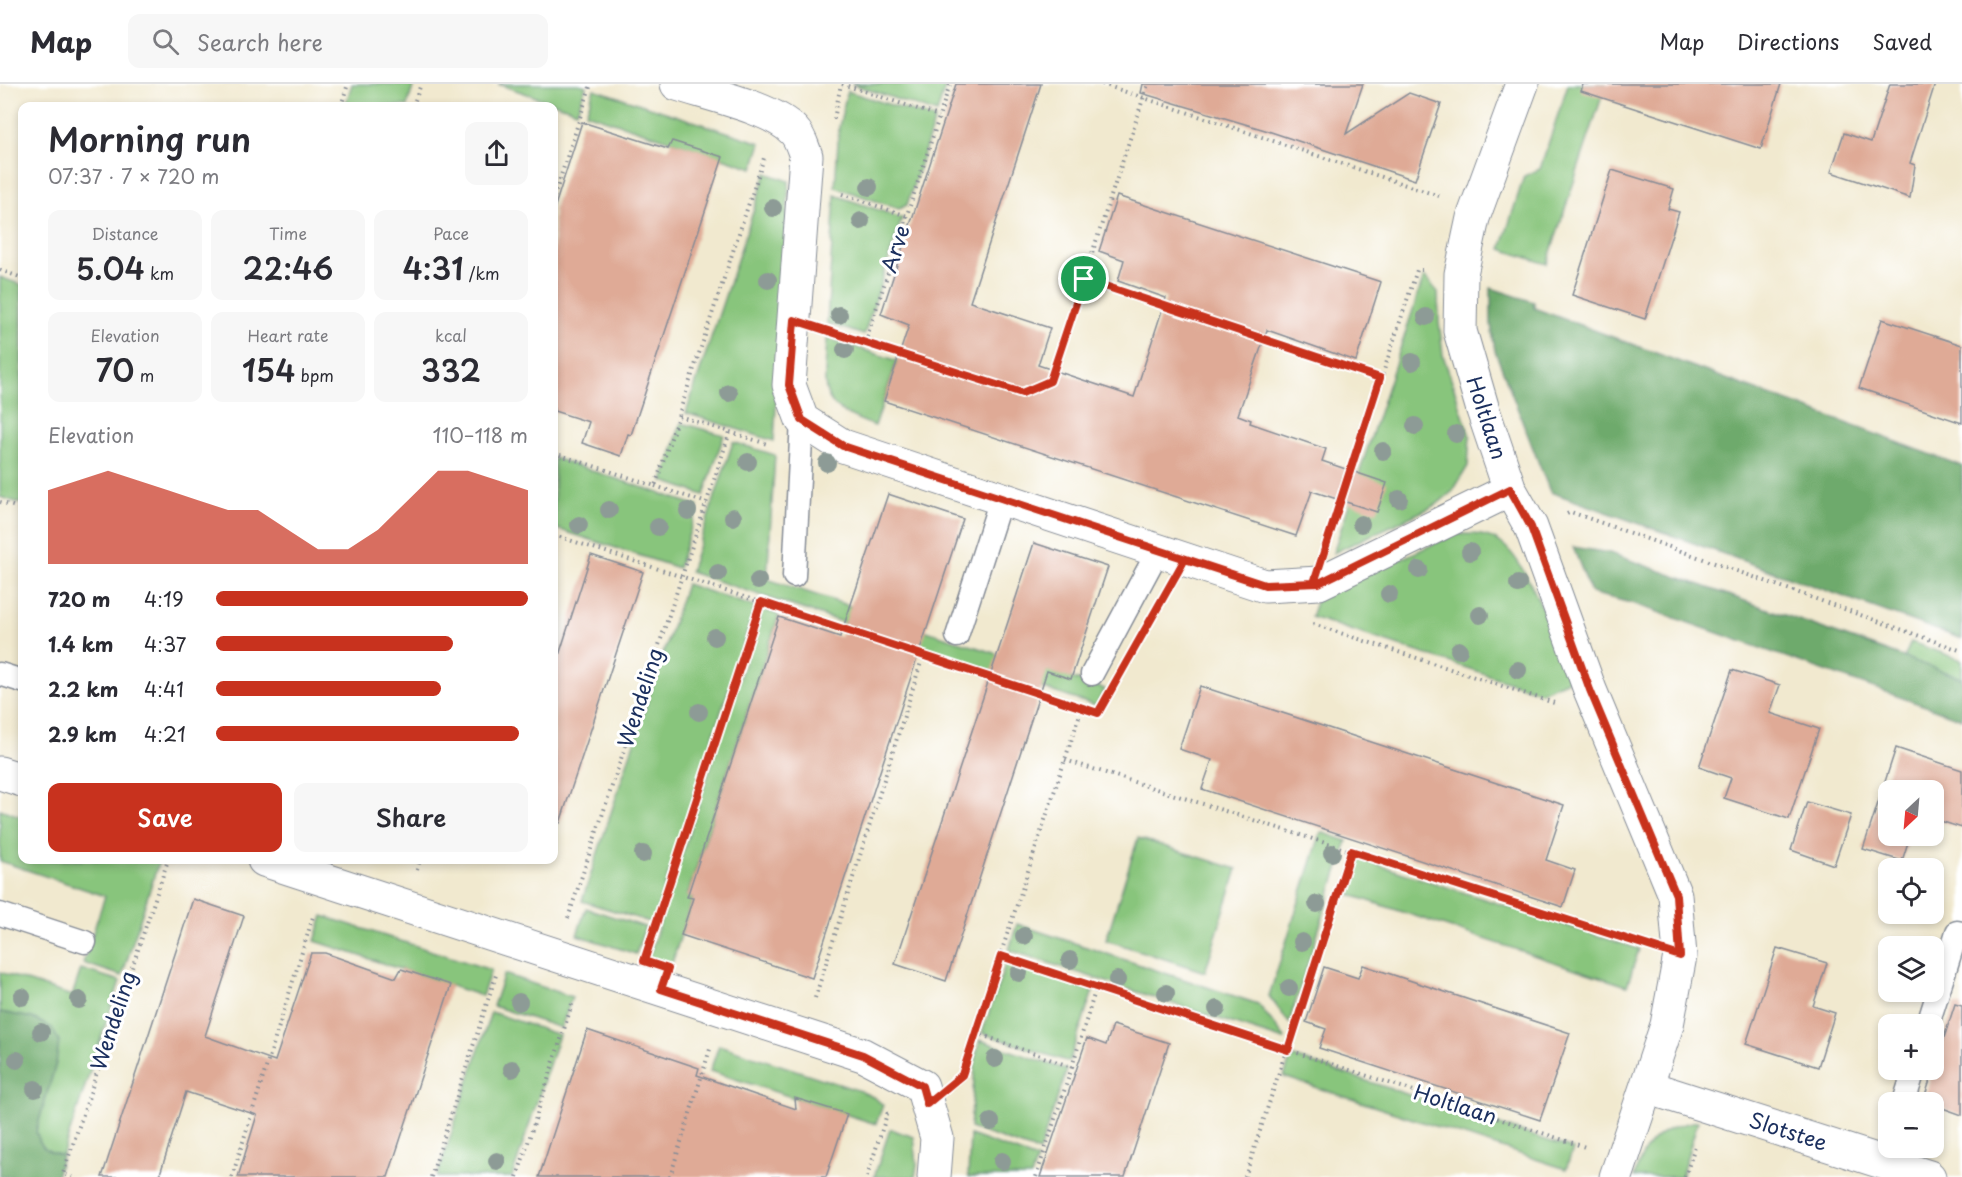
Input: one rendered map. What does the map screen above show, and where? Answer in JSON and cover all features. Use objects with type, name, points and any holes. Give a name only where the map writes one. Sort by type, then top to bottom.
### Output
[{"type":"street","points":[[677,84],[769,114],[795,131],[806,156],[789,385],[802,420],[843,446],[1265,585],[1319,583],[1510,489]]},
{"type":"street","name":"Holtlaan","points":[[1522,84],[1477,209],[1461,274],[1460,331],[1483,410],[1510,489],[1531,527],[1590,690],[1676,895],[1680,956],[1667,1025],[1619,1168]]},
{"type":"street","points":[[0,773],[18,779]]},
{"type":"street","points":[[276,864],[863,1055],[922,1086],[937,1138],[934,1177]]},
{"type":"street","name":"Slotstee","points":[[1647,1087],[1878,1152]]},
{"type":"street","name":"Slotstee","points":[[1893,1158],[1929,1177]]},
{"type":"lane","points":[[794,576],[802,420]]},
{"type":"lane","points":[[957,636],[1001,498]]},
{"type":"lane","points":[[1092,674],[1158,551]]},
{"type":"lane","points":[[0,674],[18,680]]},
{"type":"lane","points":[[0,914],[85,942]]},
{"type":"lane","points":[[1931,1014],[1958,932],[1962,933]]},
{"type":"path","points":[[342,102],[348,84]]},
{"type":"path","points":[[414,102],[421,84]]},
{"type":"path","points":[[558,185],[591,84]]},
{"type":"path","points":[[655,486],[768,146],[802,148],[833,144],[833,120],[841,84],[939,116]]},
{"type":"path","name":"Arve","points":[[865,343],[950,84]]},
{"type":"path","points":[[1102,84],[1477,209]]},
{"type":"path","points":[[794,320],[1022,393],[1050,381],[1148,84]]},
{"type":"path","points":[[804,189],[837,192],[907,216]]},
{"type":"path","points":[[0,270],[18,277]]},
{"type":"path","points":[[1461,274],[1417,270],[1380,378],[1303,584],[1299,620],[1559,705],[1590,690]]},
{"type":"path","points":[[1084,279],[1380,378]]},
{"type":"path","name":"Wendeling","points":[[566,923],[730,432],[679,416]]},
{"type":"path","points":[[558,454],[707,503]]},
{"type":"path","points":[[0,502],[18,508]]},
{"type":"path","points":[[1531,527],[1571,512],[1962,651]]},
{"type":"path","points":[[558,536],[935,660]]},
{"type":"path","points":[[661,989],[668,969],[644,961],[761,602]]},
{"type":"path","points":[[803,1036],[923,656]]},
{"type":"path","points":[[957,667],[1098,713],[1104,703]]},
{"type":"path","points":[[867,1177],[887,1114],[927,1104],[962,1075],[1082,708]]},
{"type":"path","points":[[1065,760],[1680,956]]},
{"type":"path","points":[[1245,1177],[1351,851]]},
{"type":"path","name":"Wendeling","points":[[73,1177],[63,1174],[167,864]]},
{"type":"path","points":[[232,1177],[325,880]]},
{"type":"path","points":[[431,1177],[507,939]]},
{"type":"path","name":"Holtlaan","points":[[1001,956],[1288,1050],[1619,1168]]},
{"type":"path","points":[[517,1177],[584,964]]},
{"type":"path","points":[[1036,1177],[1096,988]]},
{"type":"path","points":[[670,1177],[723,1010]]},
{"type":"path","points":[[976,1033],[1072,1067]]},
{"type":"green space","points":[[352,84],[414,84],[408,102],[346,102]]},
{"type":"green space","points":[[498,84],[579,84],[586,86],[577,111],[558,105],[558,102],[551,102]]},
{"type":"green space","points":[[852,84],[946,84],[937,113]]},
{"type":"green space","points":[[1568,84],[1606,84],[1547,264],[1501,249],[1524,176],[1540,169]]},
{"type":"green space","points":[[594,89],[761,143],[753,168],[586,113]]},
{"type":"green space","points":[[847,91],[935,119],[907,205],[899,209],[835,187],[839,127]]},
{"type":"green space","points":[[766,173],[789,181],[774,441],[686,413]]},
{"type":"green space","points":[[835,195],[902,218],[864,335],[827,323]]},
{"type":"green space","points":[[1424,276],[1438,292],[1443,355],[1470,436],[1468,466],[1453,491],[1436,505],[1333,553]]},
{"type":"green space","points":[[0,277],[18,284],[18,503],[0,497]]},
{"type":"green space","points":[[1491,288],[1534,302],[1534,308],[1962,466],[1962,639],[1550,492],[1495,351],[1491,324]]},
{"type":"green space","points":[[827,338],[1041,407],[896,364],[875,426],[842,411],[833,404],[828,395],[825,385]]},
{"type":"green space","points":[[681,423],[724,435],[704,495],[663,481]]},
{"type":"green space","points":[[733,442],[775,455],[767,579],[1105,689],[1096,706],[690,572]]},
{"type":"green space","points":[[558,459],[698,506],[678,568],[558,529]]},
{"type":"green space","points":[[1456,534],[1490,537],[1501,543],[1511,553],[1541,605],[1571,679],[1540,692],[1311,617],[1318,596]]},
{"type":"green space","points":[[1573,547],[1610,553],[1962,678],[1962,719],[1635,604],[1591,593]]},
{"type":"green space","points":[[686,584],[755,607],[653,923],[582,901]]},
{"type":"green space","points":[[762,609],[779,615],[687,896],[693,898],[671,966],[648,959]]},
{"type":"green space","points":[[1911,642],[1962,660],[1962,678],[1904,658]]},
{"type":"green space","points":[[0,809],[18,816],[18,864],[158,864],[122,976],[83,963],[105,896],[0,861]]},
{"type":"green space","points":[[1321,832],[1347,841],[1289,1023],[1269,996]]},
{"type":"green space","points":[[1138,838],[1237,869],[1205,972],[1106,940]]},
{"type":"green space","points":[[1357,858],[1639,949],[1627,986],[1345,893]]},
{"type":"green space","points":[[586,908],[645,927],[636,954],[577,935]]},
{"type":"green space","points":[[323,916],[491,970],[482,996],[315,941]]},
{"type":"green space","points":[[1017,924],[1258,1004],[1285,1038],[1284,1040],[1009,950]]},
{"type":"green space","points":[[1006,962],[1093,991],[1069,1062],[982,1033]]},
{"type":"green space","points":[[81,969],[120,981],[62,1156],[44,1148],[36,1131],[56,1063],[52,1028],[32,1018],[0,1012],[0,972],[72,996]]},
{"type":"green space","points":[[504,974],[572,997],[561,1028],[493,1006]]},
{"type":"green space","points":[[0,1012],[32,1018],[52,1028],[59,1042],[56,1063],[36,1131],[44,1148],[62,1156],[56,1177],[0,1177]]},
{"type":"green space","points":[[491,1012],[559,1035],[512,1177],[437,1177]]},
{"type":"green space","points":[[980,1040],[1067,1070],[1039,1152],[970,1128],[976,1055]]},
{"type":"green space","points":[[719,1045],[860,1091],[875,1098],[883,1105],[876,1124],[710,1071]]},
{"type":"green space","points":[[1291,1056],[1573,1149],[1566,1169],[1284,1077]]},
{"type":"green space","points":[[1698,1121],[1681,1177],[1634,1177],[1643,1154],[1656,1138],[1674,1127]]},
{"type":"green space","points":[[890,1129],[914,1137],[917,1165],[915,1177],[874,1177]]},
{"type":"green space","points":[[970,1135],[1037,1159],[1031,1177],[968,1177]]},
{"type":"building","points":[[956,84],[1041,84],[970,302],[1050,328],[1038,365],[1134,397],[1166,298],[1118,281],[1124,260],[1099,251],[1117,196],[1381,282],[1356,361],[1267,330],[1238,415],[1251,420],[1250,423],[1326,449],[1322,461],[1387,483],[1377,512],[1312,491],[1296,536],[884,401],[909,325],[881,314]]},
{"type":"building","points":[[1143,84],[1363,84],[1346,134],[1409,93],[1441,104],[1415,180],[1265,130],[1141,93]]},
{"type":"building","points":[[1583,84],[1781,84],[1761,149],[1581,91]]},
{"type":"building","points":[[1890,84],[1935,84],[1910,163],[1915,165],[1910,198],[1831,172],[1844,133],[1871,142]]},
{"type":"building","points":[[582,122],[668,149],[672,141],[723,157],[631,435],[628,434],[621,456],[582,443],[589,422],[558,412],[558,197]]},
{"type":"building","points":[[1612,170],[1674,189],[1668,209],[1679,212],[1645,319],[1572,295]]},
{"type":"building","points":[[1882,319],[1962,345],[1962,423],[1859,388]]},
{"type":"building","points":[[888,494],[963,519],[812,978],[681,935],[693,898],[687,897],[779,617],[840,637]]},
{"type":"building","points":[[1034,543],[1108,567],[1071,679],[1047,671],[946,981],[895,964]]},
{"type":"building","points":[[591,555],[643,572],[560,823],[558,823],[558,658]]},
{"type":"building","points":[[1732,670],[1780,685],[1770,713],[1819,729],[1789,819],[1724,798],[1731,778],[1699,767]]},
{"type":"building","points":[[1200,686],[1564,805],[1546,860],[1575,870],[1563,907],[1202,789],[1212,760],[1179,749]]},
{"type":"building","points":[[1896,748],[1962,770],[1962,828],[1944,822],[1944,780],[1886,780]]},
{"type":"building","points":[[1807,802],[1851,815],[1834,865],[1791,850]]},
{"type":"building","points":[[1878,803],[1878,846],[1907,846],[1903,858],[1892,858],[1863,849]]},
{"type":"building","points":[[193,899],[244,916],[205,1036],[275,1061],[311,953],[325,953],[396,978],[401,969],[451,985],[388,1177],[238,1177],[257,1115],[186,1092],[159,1177],[102,1177]]},
{"type":"building","points":[[1777,948],[1827,963],[1813,1006],[1835,1013],[1818,1067],[1746,1044]]},
{"type":"building","points":[[1363,965],[1570,1033],[1540,1120],[1319,1048],[1326,1029],[1306,1022],[1324,967],[1358,978]]},
{"type":"building","points":[[1955,1004],[1962,1006],[1962,1115],[1944,1109],[1944,1092],[1926,1092],[1930,1080],[1944,1080],[1944,1038]]},
{"type":"building","points":[[1113,1025],[1169,1043],[1125,1177],[1040,1177],[1087,1038],[1106,1045]]},
{"type":"building","points":[[587,1030],[699,1068],[697,1075],[796,1109],[795,1098],[847,1114],[826,1177],[539,1177]]},
{"type":"route","points":[[1084,279],[1050,381],[1022,393],[794,320],[789,385],[802,420],[843,446],[1265,585],[1319,583],[1510,489],[1531,527],[1590,690],[1676,895],[1680,956],[1351,851],[1288,1050],[1001,956],[962,1075],[927,1104],[922,1086],[863,1055],[661,989],[668,969],[644,961],[761,602],[1098,713],[1185,559],[1265,585],[1314,583],[1380,378],[1084,279]]}]
